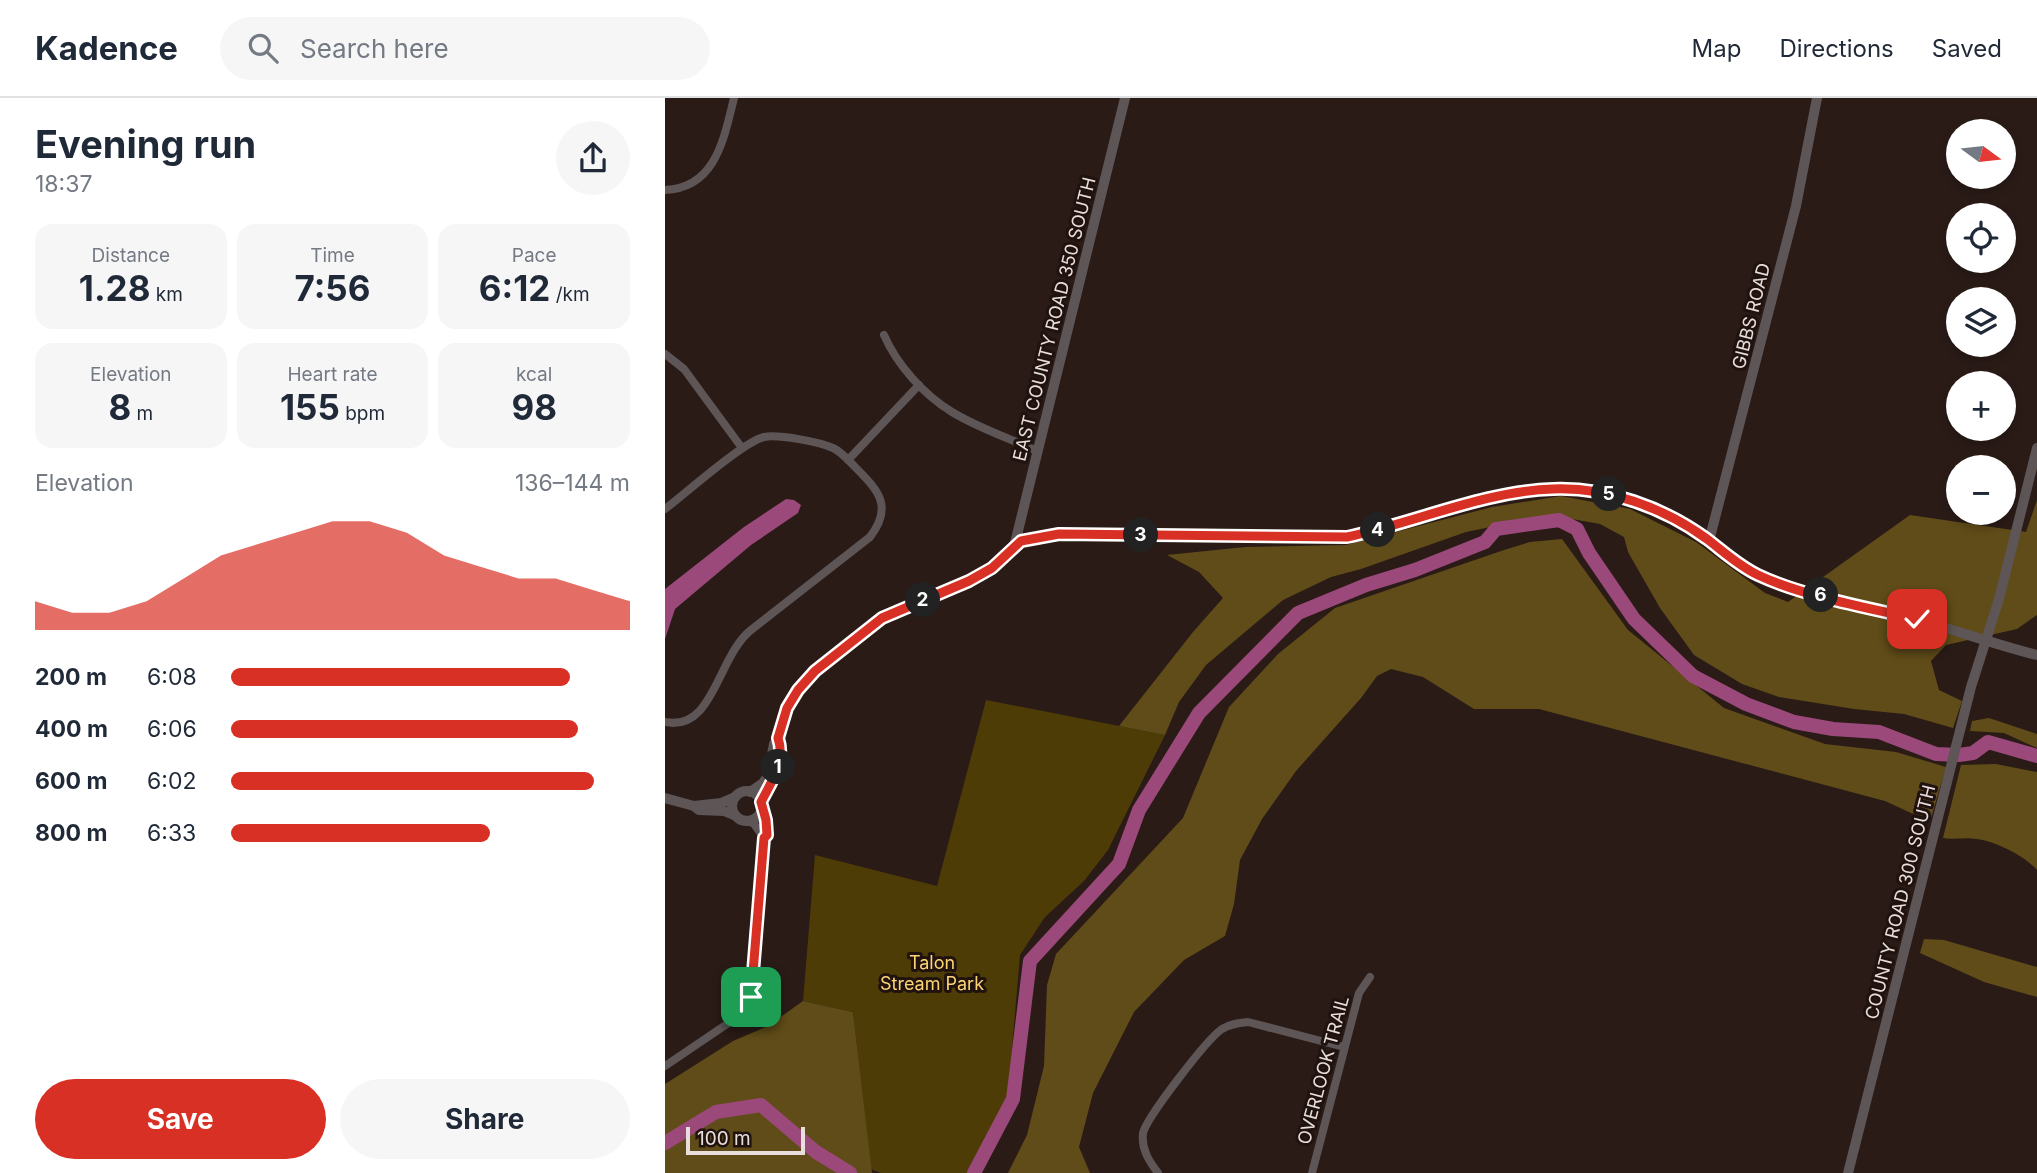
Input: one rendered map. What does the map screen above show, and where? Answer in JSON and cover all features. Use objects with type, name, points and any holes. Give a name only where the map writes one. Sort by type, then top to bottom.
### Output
[{"type":"street","points":[[665,190],[693,183],[714,161],[721,149],[734,98]]},
{"type":"street","name":"EAST COUNTY ROAD 350 SOUTH","points":[[1014,547],[1125,98]]},
{"type":"street","name":"GIBBS ROAD","points":[[1709,541],[1796,206],[1817,98]]},
{"type":"street","points":[[884,335],[892,354],[919,385],[955,414],[1037,451]]},
{"type":"street","points":[[665,354],[684,369],[742,449]]},
{"type":"street","points":[[848,460],[919,385]]},
{"type":"street","points":[[665,509],[742,449],[756,440],[776,436],[835,448],[876,488],[882,512],[877,528],[870,537],[745,634],[732,649],[705,706],[695,717],[682,723],[665,722]]},
{"type":"street","name":"COUNTY ROAD 300 SOUTH","points":[[1847,1173],[1944,793],[2037,447]]},
{"type":"street","points":[[750,792],[768,776],[770,757],[787,708],[815,671],[882,618],[969,581],[992,568],[1014,547],[1030,538],[1059,534],[1347,537],[1506,495],[1557,488],[1583,489],[1612,494],[1674,518],[1738,564],[1760,576],[2037,655]]},
{"type":"street","points":[[741,818],[757,816],[777,772],[780,745],[778,738]]},
{"type":"street","points":[[665,798],[694,806],[722,803],[742,792],[750,792],[757,795],[767,822],[753,995],[736,1018],[665,1066]]},
{"type":"street","points":[[735,797],[732,806],[741,818]]},
{"type":"street","points":[[694,806],[699,810],[724,811],[741,818],[754,824],[764,838]]},
{"type":"street","name":"OVERLOOK TRAIL","points":[[1312,1173],[1359,993],[1370,977]]},
{"type":"street","points":[[1158,1173],[1144,1150],[1145,1128],[1153,1113],[1210,1040],[1223,1028],[1235,1023],[1248,1023],[1344,1047]]},
{"type":"green space","name":"Talon Stream Park","points":[[986,700],[1165,735],[1108,850],[1084,881],[1045,917],[1020,955],[1008,1096],[968,1173],[881,1173],[871,1169],[853,1012],[803,1001],[815,855],[937,886]]},
{"type":"shaded area","points":[[1561,496],[1630,509],[1696,542],[1765,593],[1788,602],[1910,515],[1946,520],[1946,525],[1978,525],[2026,532],[2037,500],[2037,615],[2017,629],[1946,645],[1931,661],[1939,690],[1962,701],[1953,728],[1904,714],[1779,697],[1742,684],[1694,655],[1660,608],[1628,552],[1624,537],[1600,524],[1550,515],[1466,532],[1331,577],[1283,600],[1206,665],[1179,702],[1165,735],[1119,726],[1223,598],[1199,572],[1167,555],[1245,547],[1346,545],[1492,507]]},
{"type":"shaded area","points":[[786,499],[801,505],[798,513],[751,545],[675,609],[665,639],[665,589],[744,527]]},
{"type":"shaded area","points":[[1562,539],[1628,630],[1724,708],[1825,744],[1896,752],[1946,767],[1931,818],[1911,813],[1885,801],[1539,709],[1474,709],[1423,677],[1391,669],[1377,676],[1296,771],[1262,819],[1240,860],[1234,904],[1225,936],[1184,960],[1134,1012],[1093,1093],[1079,1147],[1090,1173],[1008,1173],[1027,1135],[1044,1066],[1047,985],[1056,954],[1183,818],[1229,707],[1278,654],[1335,608],[1530,542]]},
{"type":"shaded area","points":[[1989,718],[2037,734],[2037,748],[2004,733],[1970,731],[1972,721]]},
{"type":"shaded area","points":[[1996,764],[2037,772],[2037,870],[2009,850],[1984,840],[1943,838],[1961,765]]},
{"type":"shaded area","points":[[1924,939],[1944,940],[2037,967],[2037,997],[1984,982],[1920,953]]},
{"type":"shaded area","points":[[803,1001],[853,1012],[872,1173],[665,1173],[665,1084],[733,1041],[768,1026]]},
{"type":"waterway","points":[[974,1173],[1013,1099],[1030,961],[1119,864],[1139,810],[1199,713],[1298,613],[1485,542],[1496,529],[1559,520],[1577,529],[1589,553],[1634,619],[1693,676],[1746,704],[1794,722],[1833,729],[1879,732],[1936,754],[1973,753],[1988,742],[2037,756]]},
{"type":"waterway","points":[[665,1143],[716,1112],[761,1105],[816,1152],[850,1173]]},
{"type":"route","points":[[751,997],[764,838],[767,835],[761,802],[777,772],[780,745],[778,738],[792,698],[815,671],[882,618],[969,581],[992,568],[1021,541],[1030,538],[1059,534],[1347,537],[1506,495],[1557,488],[1583,489],[1612,494],[1674,518],[1707,539],[1738,564],[1760,576],[1854,604],[1917,619]]}]
